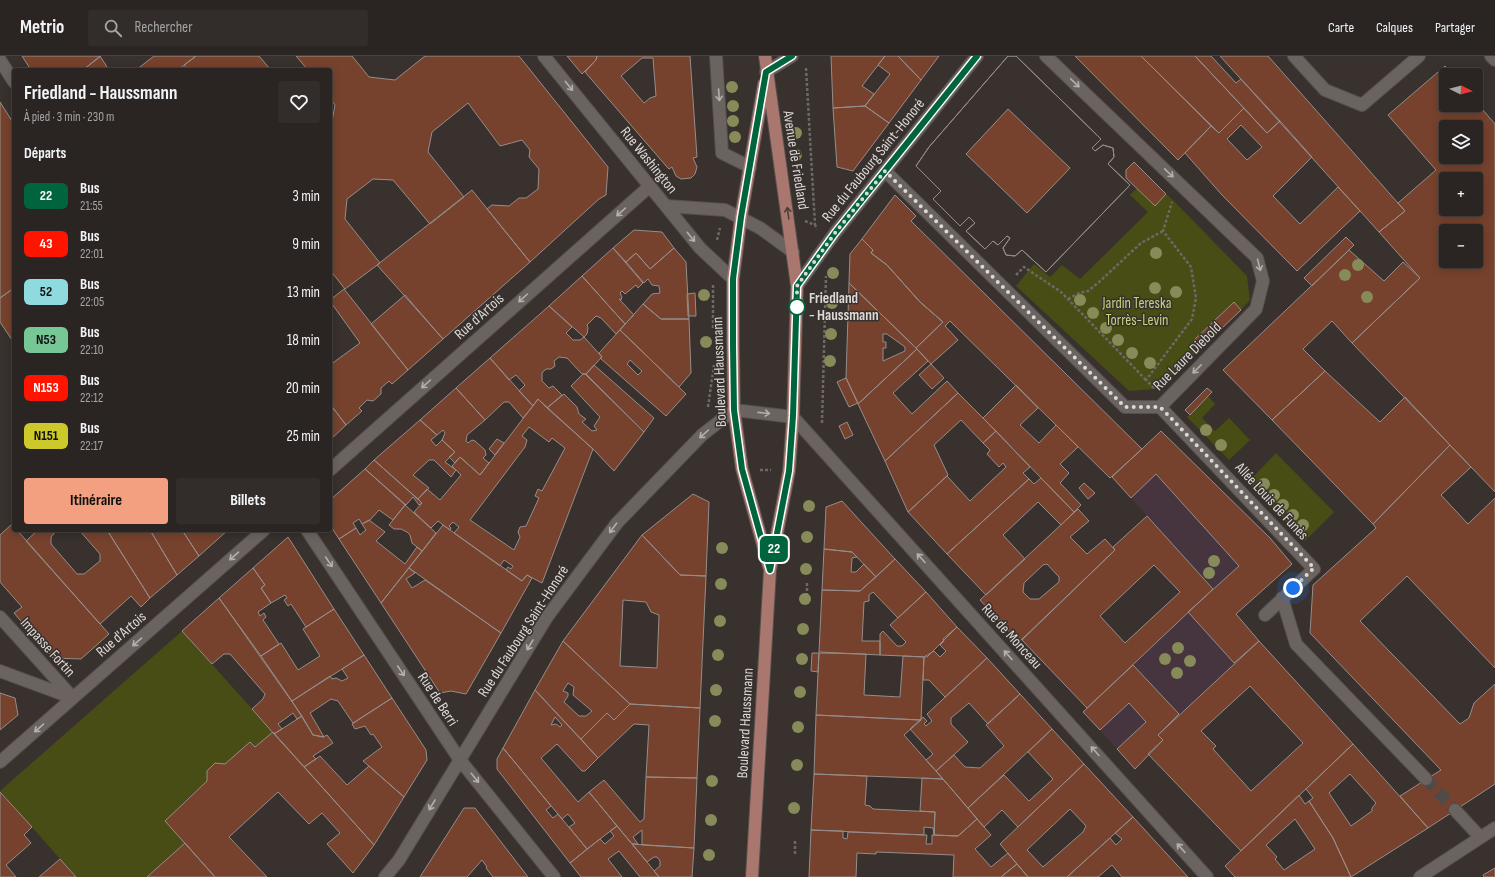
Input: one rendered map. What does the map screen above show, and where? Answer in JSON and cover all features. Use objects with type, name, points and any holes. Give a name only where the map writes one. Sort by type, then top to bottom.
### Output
[{"type":"main road","name":"Avenue de Friedland","points":[[765,56],[792,252]]},
{"type":"main road","name":"Avenue de Friedland","points":[[741,217],[766,72]]},
{"type":"main road","name":"Boulevard Haussmann","points":[[741,217],[733,279],[734,410],[742,469],[770,570]]},
{"type":"main road","name":"Boulevard Haussmann","points":[[752,877],[770,570],[788,482],[793,416],[797,286],[792,252]]},
{"type":"street","name":"Rue Washington","points":[[544,56],[700,248],[733,279]]},
{"type":"street","points":[[716,56],[722,153],[750,166]]},
{"type":"street","points":[[766,72],[780,56]]},
{"type":"street","points":[[766,72],[792,56]]},
{"type":"street","name":"Rue du Faubourg Saint-Honoré","points":[[797,286],[835,233],[977,56]]},
{"type":"street","name":"Rue Laure Diebold","points":[[885,171],[1125,407],[1160,407],[1256,309],[1261,296],[1263,281],[1257,258],[1046,56]]},
{"type":"street","points":[[1294,56],[1325,90],[1362,104],[1419,56]]},
{"type":"street","points":[[1491,56],[1495,60]]},
{"type":"street","points":[[0,60],[12,79]]},
{"type":"street","name":"Rue d'Artois","points":[[332,468],[650,186]]},
{"type":"street","points":[[666,206],[725,210],[760,228],[792,252]]},
{"type":"street","name":"Allée Louis de Funès","points":[[1160,407],[1314,568],[1265,615]]},
{"type":"street","points":[[734,410],[793,416]]},
{"type":"street","name":"Rue du Faubourg Saint-Honoré","points":[[385,877],[399,860],[547,617],[617,523],[702,435],[734,410]]},
{"type":"street","name":"Rue de Monceau","points":[[793,416],[1207,877]]},
{"type":"street","name":"Rue d'Artois","points":[[0,762],[262,532]]},
{"type":"street","name":"Rue de Berri","points":[[308,532],[460,760],[554,877]]},
{"type":"street","points":[[1282,598],[1296,644],[1426,779]]},
{"type":"street","name":"Impasse Fortin","points":[[0,617],[73,698]]},
{"type":"street","points":[[0,671],[73,698]]},
{"type":"street","points":[[1455,810],[1480,837]]},
{"type":"street","points":[[1420,877],[1495,828]]},
{"type":"path","name":"Avenue de Friedland","points":[[806,69],[815,225]]},
{"type":"path","points":[[1068,299],[1079,292],[1088,291],[1098,284],[1141,243],[1162,231],[1173,200]]},
{"type":"path","points":[[716,243],[721,223]]},
{"type":"path","points":[[1146,380],[1192,319],[1196,298],[1191,266],[1162,231]]},
{"type":"path","points":[[1004,288],[1024,267],[1061,292],[1154,389]]},
{"type":"path","points":[[823,384],[826,275]]},
{"type":"path","name":"Boulevard Haussmann","points":[[712,280],[713,335]]},
{"type":"path","name":"Boulevard Haussmann","points":[[708,413],[714,358]]},
{"type":"path","points":[[763,470],[774,470]]},
{"type":"path","points":[[807,583],[807,596]]},
{"type":"path","points":[[795,840],[795,854]]},
{"type":"shaded area","points":[[1161,431],[1270,538],[1292,564],[1236,614],[1259,641],[1158,734],[1163,740],[1117,749],[1083,712],[1213,589],[1112,477]]},
{"type":"green space","name":"Jardin Tereska Torrès-Levin","points":[[1137,188],[1155,206],[1166,194],[1173,200],[1247,276],[1250,300],[1241,310],[1234,302],[1193,341],[1200,349],[1161,386],[1155,389],[1129,391],[1016,286],[1034,264],[1050,277],[1062,265],[1080,279],[1148,212],[1130,195]]},
{"type":"green space","points":[[1208,396],[1215,404],[1202,418],[1215,431],[1229,418],[1250,440],[1229,460],[1187,417]]},
{"type":"green space","points":[[1276,453],[1334,512],[1305,541],[1248,482]]},
{"type":"green space","points":[[182,631],[273,732],[255,747],[250,742],[182,804],[185,843],[147,877],[76,877],[0,791]]},
{"type":"building","points":[[22,56],[101,56],[86,68],[30,68]]},
{"type":"building","points":[[100,56],[108,68],[85,68]]},
{"type":"building","points":[[154,56],[196,56],[181,68],[139,68]]},
{"type":"building","points":[[196,56],[259,56],[269,68],[186,68],[184,65]]},
{"type":"building","points":[[296,56],[352,56],[369,77],[395,80],[425,56],[519,56],[608,167],[606,195],[599,199],[530,262],[487,209],[492,205],[509,206],[519,198],[526,198],[538,189],[539,169],[529,157],[530,150],[522,140],[500,146],[468,103],[432,132],[428,152],[464,197],[430,224],[393,180],[373,179],[347,199],[345,219],[380,263],[345,289],[332,273],[332,121],[335,105],[332,101],[332,68],[306,68]]},
{"type":"building","points":[[567,56],[597,56],[596,60],[582,74]]},
{"type":"building","points":[[597,56],[690,56],[697,157],[693,158],[697,167],[695,174],[691,178],[681,179],[676,176],[672,167],[669,169],[667,167],[585,72],[596,60]],"holes":[[[642,58],[653,58],[656,96],[650,98],[644,103],[621,76]]]},
{"type":"building","points":[[831,56],[885,56],[862,86],[874,94],[865,106],[833,108]]},
{"type":"building","points":[[885,56],[898,56],[921,80],[889,123],[865,106],[890,74],[878,65]]},
{"type":"building","points":[[898,56],[939,56],[921,80]]},
{"type":"building","points":[[1008,56],[1016,56],[1101,139],[1092,148],[1095,151],[1103,145],[1113,148],[1114,157],[1108,164],[1130,185],[1046,272],[1022,250],[1015,256],[1006,255],[1003,248],[1010,238],[1007,236],[998,245],[993,241],[985,249],[966,231],[975,223],[969,217],[960,226],[933,199],[941,191],[916,166],[929,147]],"holes":[[[1008,109],[1070,168],[1027,213],[966,154]]]},
{"type":"building","points":[[1008,56],[1016,56],[1101,139],[1092,148],[1095,151],[1103,145],[1113,148],[1114,157],[1108,164],[1130,185],[1046,272],[1022,250],[1015,256],[1006,255],[1003,248],[1010,238],[1007,236],[998,245],[993,241],[985,249],[966,231],[975,223],[969,217],[960,226],[933,199],[941,191],[916,166],[929,147]]},
{"type":"building","points":[[1075,56],[1141,56],[1211,126],[1178,160]]},
{"type":"building","points":[[1141,56],[1195,56],[1244,108],[1219,133]]},
{"type":"building","points":[[1195,56],[1211,56],[1236,83],[1241,79],[1280,121],[1267,133]]},
{"type":"building","points":[[1220,56],[1268,56],[1405,211],[1379,232]]},
{"type":"building","points":[[1439,71],[1439,112],[1483,112],[1483,110],[1495,124],[1495,492],[1352,343],[1420,278],[1379,232],[1405,211],[1398,203],[1436,170],[1388,115]]},
{"type":"building","points":[[0,102],[12,121],[12,289],[0,298]]},
{"type":"building","points":[[865,106],[889,123],[853,171],[837,167],[833,108]]},
{"type":"building","points":[[1244,108],[1267,133],[1280,121],[1312,157],[1273,196],[1300,224],[1338,187],[1360,211],[1297,271],[1222,195],[1185,153],[1211,126],[1219,133]],"holes":[[[1241,125],[1262,147],[1247,160],[1227,139]]]},
{"type":"building","points":[[1134,162],[1166,194],[1155,206],[1126,178],[1126,170]]},
{"type":"building","points":[[472,190],[530,262],[443,339],[377,265]]},
{"type":"building","points":[[895,195],[916,216],[911,221],[1142,449],[1110,478],[950,321],[945,326],[958,340],[931,364],[916,348],[943,322],[920,302],[887,265],[871,253],[873,250],[862,239]]},
{"type":"building","points":[[634,230],[662,232],[674,248],[650,269],[636,253],[626,262],[613,248]]},
{"type":"building","points":[[1346,237],[1354,245],[1312,286],[1304,278]]},
{"type":"building","points":[[862,239],[873,250],[871,253],[887,265],[920,302],[943,322],[916,348],[849,283],[850,254]]},
{"type":"building","points":[[613,248],[643,283],[638,288],[636,285],[625,294],[622,291],[620,293],[622,297],[621,300],[619,299],[634,315],[625,324],[582,276]]},
{"type":"building","points":[[674,248],[686,262],[689,319],[661,319],[643,304],[652,294],[660,293],[659,286],[652,285],[648,279],[644,283],[626,262],[636,253],[650,269]]},
{"type":"building","points":[[1349,250],[1384,281],[1403,262],[1420,278],[1352,343],[1332,321],[1303,349],[1325,371],[1272,420],[1223,370]]},
{"type":"building","points":[[582,276],[625,324],[616,334],[601,318],[596,316],[587,325],[587,334],[584,337],[549,306]]},
{"type":"building","points":[[849,283],[917,349],[858,404],[846,378]],"holes":[[[883,334],[887,334],[905,347],[905,351],[883,361],[883,348],[886,348],[886,342],[883,342]]]},
{"type":"building","points":[[12,289],[12,340],[0,322],[0,298]]},
{"type":"building","points":[[344,289],[408,370],[392,384],[389,381],[381,388],[381,394],[373,401],[367,400],[359,408],[362,411],[346,425],[332,407],[332,364],[360,343],[332,304],[332,298]]},
{"type":"building","points":[[695,293],[696,316],[688,316],[687,294]]},
{"type":"building","points":[[405,295],[443,339],[408,370],[371,324]]},
{"type":"building","points":[[1234,302],[1241,310],[1200,349],[1193,341]]},
{"type":"building","points":[[643,304],[661,319],[689,319],[691,373],[679,387],[620,330]]},
{"type":"building","points":[[549,306],[572,327],[566,333],[573,340],[580,340],[584,337],[602,357],[586,374],[582,374],[567,358],[559,357],[554,361],[555,366],[551,369],[546,369],[542,373],[542,381],[549,388],[553,386],[562,395],[547,408],[538,399],[533,406],[519,391],[525,385],[516,375],[509,380],[490,358]]},
{"type":"building","points":[[620,330],[686,394],[666,416],[600,358],[602,357],[599,353]],"holes":[[[630,360],[642,371],[638,375],[627,364]]]},
{"type":"building","points":[[917,349],[928,361],[893,393],[912,414],[947,381],[958,393],[885,461],[858,404]]},
{"type":"building","points":[[490,358],[533,406],[523,418],[509,402],[504,402],[485,420],[456,388]]},
{"type":"building","points":[[931,364],[944,378],[932,389],[919,375]]},
{"type":"building","points":[[594,365],[654,418],[644,432],[586,374]]},
{"type":"building","points":[[1325,371],[1380,422],[1405,397],[1450,445],[1373,524],[1272,420]]},
{"type":"building","points":[[584,373],[644,432],[614,471],[593,449],[547,408],[564,394],[577,407],[579,414],[586,419],[582,422],[592,431],[597,430],[594,426],[600,417],[571,386]]},
{"type":"building","points":[[846,378],[858,403],[849,407],[837,382]]},
{"type":"building","points":[[1016,385],[1038,408],[1020,425],[1039,443],[1056,425],[1078,447],[1060,464],[1069,473],[1060,483],[1081,505],[1074,512],[983,418]]},
{"type":"building","points":[[456,388],[485,420],[467,435],[466,441],[468,443],[472,440],[475,441],[485,450],[486,455],[483,458],[489,463],[480,475],[460,457],[455,463],[449,457],[455,452],[442,440],[445,433],[443,430],[437,435],[420,420]]},
{"type":"building","points":[[1207,388],[1212,392],[1190,415],[1185,410]]},
{"type":"building","points":[[958,393],[996,431],[983,443],[961,420],[934,445],[948,475],[908,512],[885,461]]},
{"type":"building","points":[[538,399],[593,449],[542,583],[527,575],[522,581],[506,570],[508,567],[511,569],[513,566],[504,560],[500,566],[454,533],[459,527],[453,522],[449,526],[451,528],[450,530],[438,521],[431,528],[414,512],[422,503],[418,499],[427,489],[440,500],[461,475],[452,466],[460,457],[480,475]],"holes":[[[529,427],[549,442],[552,438],[565,448],[542,491],[538,489],[535,496],[539,498],[526,526],[520,527],[518,532],[520,537],[514,550],[470,520],[525,447],[527,440],[522,436]]]},
{"type":"building","points":[[332,407],[346,425],[332,438]]},
{"type":"building","points":[[420,420],[437,435],[431,440],[436,446],[442,440],[455,452],[445,462],[456,470],[451,477],[434,460],[429,460],[413,475],[429,488],[418,499],[374,460]]},
{"type":"building","points":[[847,422],[853,435],[845,439],[839,426]]},
{"type":"building","points":[[996,431],[1030,467],[1023,473],[1029,479],[947,554],[908,512],[947,476],[970,501],[1006,467],[1003,463],[999,467],[987,454],[990,450],[983,443]]},
{"type":"building","points":[[1161,431],[1270,538],[1292,564],[1236,614],[1259,641],[1234,663],[1188,612],[1239,566],[1156,474],[1131,498],[1112,477]]},
{"type":"building","points":[[497,439],[504,443],[495,455],[489,449]]},
{"type":"building","points":[[1450,445],[1471,467],[1441,495],[1468,524],[1495,498],[1495,668],[1407,576],[1360,621],[1460,724],[1469,718],[1474,703],[1495,684],[1495,784],[1428,828],[1400,796],[1441,770],[1310,633],[1313,585],[1376,528],[1373,524]]},
{"type":"building","points":[[374,460],[422,503],[419,505],[413,497],[406,505],[365,469]]},
{"type":"building","points":[[365,469],[405,505],[393,520],[379,510],[370,520],[362,524],[359,519],[353,523],[356,528],[339,539],[332,528],[332,498]]},
{"type":"building","points":[[1041,478],[1074,512],[1061,525],[1038,502],[1003,535],[1025,559],[986,595],[947,554],[1029,479],[1034,484]]},
{"type":"building","points":[[1084,483],[1095,493],[1088,499],[1079,488]]},
{"type":"building","points":[[693,494],[709,502],[706,576],[680,575],[642,535]]},
{"type":"building","points":[[842,501],[895,559],[876,577],[852,552],[824,549],[826,507]]},
{"type":"building","points":[[405,505],[436,533],[422,551],[412,543],[410,535],[407,532],[401,529],[394,529],[389,525]]},
{"type":"building","points":[[1078,509],[1089,521],[1070,537],[1087,554],[1105,539],[1115,550],[1019,642],[980,600]],"holes":[[[1047,564],[1059,577],[1059,582],[1039,599],[1030,599],[1023,592],[1024,583],[1043,565]]]},
{"type":"building","points":[[1147,516],[1213,589],[1087,708],[1022,640],[1115,550],[1113,547]],"holes":[[[1154,565],[1180,592],[1125,643],[1100,616]]]},
{"type":"building","points":[[369,520],[385,532],[376,541],[405,564],[417,547],[422,551],[381,603],[339,539],[356,528],[360,535],[366,530],[362,524]]},
{"type":"building","points":[[12,524],[12,532],[19,532],[109,634],[81,659],[53,658],[14,613],[22,607],[0,582],[0,535]]},
{"type":"building","points":[[443,525],[522,581],[527,575],[532,578],[501,633],[409,568]]},
{"type":"building","points":[[36,532],[55,532],[51,537],[51,544],[77,574],[84,574],[100,561],[100,554],[81,532],[108,532],[150,598],[141,607],[131,596],[100,624],[26,541]]},
{"type":"building","points":[[108,532],[151,532],[177,575],[150,598]]},
{"type":"building","points":[[151,532],[183,532],[199,556],[177,575]]},
{"type":"building","points":[[183,532],[226,532],[199,556]]},
{"type":"building","points":[[642,535],[680,575],[706,576],[700,708],[630,704],[563,641]],"holes":[[[623,600],[646,602],[651,612],[659,615],[657,668],[620,666]]]},
{"type":"building","points":[[288,537],[334,609],[306,627],[291,604],[288,606],[284,600],[287,598],[285,595],[271,603],[261,588],[265,585],[253,568]]},
{"type":"building","points":[[824,549],[852,552],[857,557],[852,558],[851,572],[856,572],[864,564],[876,577],[860,591],[822,590]]},
{"type":"building","points":[[895,559],[926,592],[898,618],[873,592],[869,595],[869,601],[864,602],[862,641],[880,641],[880,655],[819,652],[822,590],[860,591]]},
{"type":"building","points":[[253,568],[265,585],[261,588],[271,603],[258,612],[260,616],[264,613],[266,617],[263,620],[279,644],[261,656],[219,598]]},
{"type":"building","points":[[409,568],[415,573],[406,579],[412,588],[425,580],[501,633],[466,694],[451,691],[440,693],[381,603]]},
{"type":"building","points":[[926,592],[957,627],[927,657],[880,655],[880,634],[883,631],[897,646],[902,646],[906,642],[890,625]]},
{"type":"building","points":[[219,598],[302,716],[297,719],[293,713],[278,724],[282,729],[274,734],[252,709],[263,699],[265,694],[230,654],[224,654],[212,664],[182,631]]},
{"type":"building","points":[[334,609],[364,655],[292,701],[261,656],[281,643],[298,670],[320,656],[303,629]]},
{"type":"building","points":[[957,627],[987,658],[945,697],[929,680],[923,680],[924,657],[934,651],[940,657],[946,651],[940,645],[944,641],[943,639]]},
{"type":"building","points":[[563,641],[630,704],[614,720],[607,713],[581,739],[535,690]],"holes":[[[568,683],[574,687],[573,695],[592,711],[586,716],[579,716],[564,702],[568,696],[568,693],[563,691]]]},
{"type":"building","points":[[1259,641],[1353,744],[1241,851],[1148,754],[1163,740],[1158,735]],"holes":[[[1250,686],[1303,743],[1251,791],[1213,749],[1216,746],[1201,731]]]},
{"type":"building","points":[[812,653],[819,653],[818,672],[811,671]]},
{"type":"building","points":[[819,653],[866,654],[864,695],[900,697],[903,656],[924,657],[921,720],[816,715]]},
{"type":"building","points":[[364,655],[392,698],[353,723],[338,701],[331,699],[310,713],[324,737],[313,735],[292,701],[330,676],[332,679],[336,678],[342,681],[348,678],[342,669]]},
{"type":"building","points":[[987,658],[1020,694],[988,724],[969,703],[951,718],[951,724],[968,742],[936,771],[926,760],[933,754],[910,729],[923,717],[927,721],[924,724],[926,726],[932,721],[927,714]]},
{"type":"building","points":[[1133,665],[1179,714],[1158,735],[1163,740],[1135,769],[1117,749],[1146,722],[1129,703],[1100,730],[1083,712]]},
{"type":"building","points":[[535,690],[598,758],[585,771],[582,771],[557,744],[541,758],[578,802],[589,792],[617,826],[587,849],[569,827],[575,823],[568,814],[562,819],[503,748]],"holes":[[[555,717],[562,725],[560,727],[556,724],[551,725]]]},
{"type":"building","points":[[0,693],[15,698],[18,715],[0,730]]},
{"type":"building","points":[[1020,694],[1052,729],[968,808],[936,771],[954,755],[965,767],[980,768],[1004,746],[986,725]]},
{"type":"building","points":[[392,698],[426,750],[427,760],[404,797],[363,761],[382,747],[365,726],[355,729],[352,724]]},
{"type":"building","points":[[630,704],[700,708],[697,778],[646,777],[649,725],[634,724],[598,758],[581,739],[607,713],[614,720]]},
{"type":"building","points":[[816,715],[921,720],[904,735],[943,779],[814,774]]},
{"type":"building","points":[[302,716],[313,735],[323,737],[327,735],[333,743],[313,756],[316,759],[304,767],[274,734]]},
{"type":"building","points":[[1052,729],[1084,764],[1018,827],[1002,810],[984,827],[968,808],[1004,775],[1029,801],[1053,779],[1028,752]]},
{"type":"building","points":[[273,732],[374,845],[353,873],[327,844],[340,833],[322,813],[309,824],[278,792],[229,837],[267,877],[215,877],[165,821],[207,781],[207,771],[215,763],[225,764],[250,742],[255,747]]},
{"type":"building","points":[[1353,744],[1428,828],[1351,877],[1333,838],[1309,801],[1313,798],[1306,789]],"holes":[[[1350,774],[1376,803],[1372,808],[1372,811],[1351,826],[1329,793]]]},
{"type":"building","points":[[503,748],[551,806],[546,810],[553,818],[558,814],[587,849],[570,863],[497,769],[497,759]]},
{"type":"building","points":[[320,756],[347,785],[369,766],[404,797],[374,845],[304,767]]},
{"type":"building","points":[[1084,764],[1133,817],[1067,877],[1028,877],[1000,844]],"holes":[[[1070,809],[1086,826],[1083,832],[1043,867],[1027,850]]]},
{"type":"building","points":[[814,774],[867,776],[865,805],[870,806],[873,809],[935,812],[934,835],[933,828],[924,827],[924,835],[811,830]]},
{"type":"building","points":[[646,777],[697,778],[694,848],[642,845],[642,830],[633,837],[638,844],[632,844],[589,792],[604,780],[640,822],[644,819]]},
{"type":"building","points":[[922,778],[943,779],[977,819],[958,836],[934,835],[935,812],[920,811]]},
{"type":"building","points":[[0,792],[32,827],[24,835],[31,843],[6,865],[16,877],[0,877]]},
{"type":"building","points":[[1299,795],[1305,804],[1309,801],[1333,838],[1351,877],[1235,877],[1225,866]],"holes":[[[1295,819],[1315,849],[1284,870],[1275,859],[1277,857],[1266,845]]]},
{"type":"building","points":[[464,808],[475,808],[528,877],[493,877],[482,860],[467,877],[420,877]]},
{"type":"building","points":[[1133,817],[1188,877],[1122,877],[1112,865],[1098,877],[1067,877],[1110,838],[1116,845],[1122,839],[1115,833]]},
{"type":"building","points":[[977,819],[991,835],[975,849],[991,867],[1008,853],[1017,864],[1001,877],[953,877],[954,855],[876,852],[876,854],[857,853],[856,877],[809,877],[811,830],[843,831],[843,838],[847,839],[848,832],[927,835],[926,844],[932,844],[932,835],[958,836]]},
{"type":"building","points":[[617,826],[659,877],[640,877],[619,851],[608,859],[622,877],[581,877],[570,863],[600,839],[605,844],[614,836],[610,831]]},
{"type":"building","points":[[185,843],[215,877],[147,877]]},
{"type":"building","points":[[632,844],[694,848],[692,877],[659,877],[654,871],[660,866],[660,861],[657,857],[654,857],[647,862]]},
{"type":"building","points":[[60,859],[76,877],[39,877]]},
{"type":"building","points":[[1017,864],[1028,877],[1001,877]]},
{"type":"building","points":[[1495,868],[1495,877],[1484,877],[1483,875]]},
{"type":"tunnel","points":[[1426,779],[1455,810]]},
{"type":"bus line","name":"22","points":[[792,56],[766,72],[741,217],[733,279],[734,410],[742,469],[770,570],[788,482],[793,416],[797,286],[835,233],[977,56]]},
{"type":"place","name":"Friedland - Haussmann","points":[[797,307]]},
{"type":"route","points":[[797,307],[797,286],[835,233],[885,171],[1125,407],[1160,407],[1167,414],[1314,568],[1293,588]]}]
